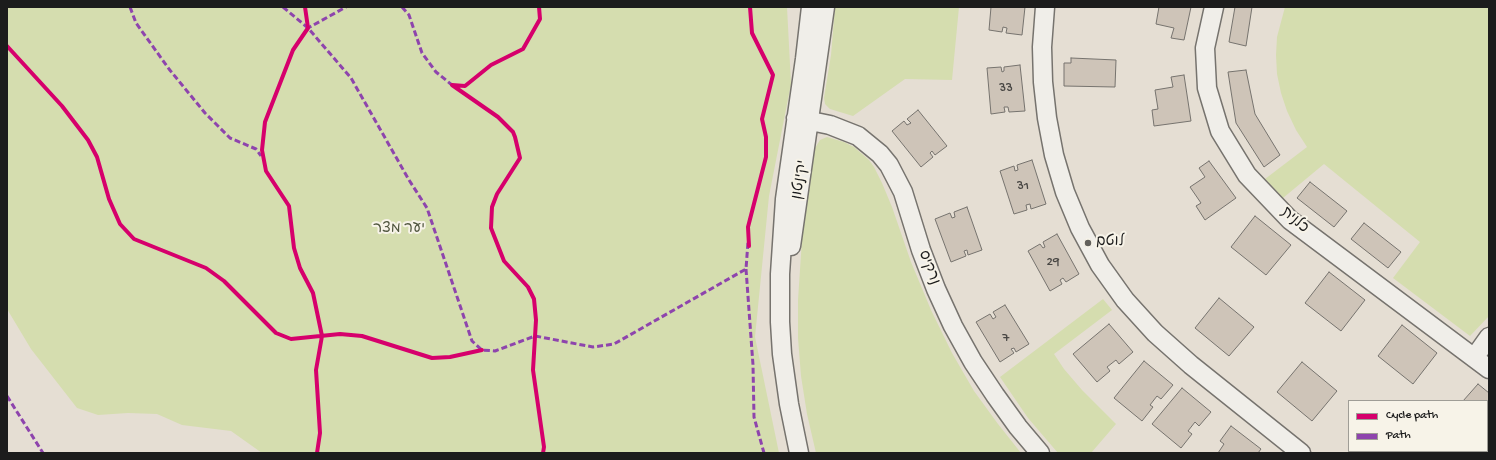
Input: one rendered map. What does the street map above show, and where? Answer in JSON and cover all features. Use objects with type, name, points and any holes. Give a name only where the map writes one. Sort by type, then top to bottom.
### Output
[{"type":"street","name":"יקינטון","points":[[799,453],[789,404],[782,354],[782,321],[803,119],[811,7]]},
{"type":"street","name":"יקינטון","points":[[803,119],[826,7]]},
{"type":"street","points":[[1045,7],[1042,47],[1043,82],[1047,118],[1054,155],[1065,192],[1080,228],[1100,264],[1125,300],[1155,333],[1191,365],[1301,453]]},
{"type":"street","name":"כלנית","points":[[1214,7],[1205,48],[1207,88],[1220,131],[1247,175],[1290,220],[1489,370]]},
{"type":"street","name":"נרקיס","points":[[803,119],[830,124],[858,136],[875,149],[889,165],[903,192],[921,250],[936,289],[953,326],[973,362],[995,395],[1018,427],[1040,453]]},
{"type":"street","points":[[1474,358],[1489,337]]},
{"type":"green space","name":"יער מצר","points":[[7,7],[787,7],[791,84],[769,196],[755,337],[779,453],[262,453],[231,431],[182,425],[157,414],[128,413],[98,415],[77,408],[31,349],[7,309]]},
{"type":"green space","points":[[835,7],[959,7],[952,80],[905,79],[853,116],[830,109],[825,104],[824,98],[831,55]]},
{"type":"green space","points":[[1285,7],[1489,7],[1489,316],[1470,336],[1393,278],[1420,242],[1324,164],[1283,198],[1265,179],[1307,147],[1296,130],[1287,111],[1277,74],[1277,37]]},
{"type":"green space","points":[[827,137],[844,142],[854,147],[869,160],[874,167],[892,207],[911,262],[931,310],[952,353],[974,391],[1021,453],[816,453],[807,414],[801,376],[798,338],[798,300],[803,224],[815,148],[820,140]]},
{"type":"green space","points":[[1103,299],[1112,310],[1054,354],[1064,369],[1082,390],[1116,424],[1091,453],[1058,453],[1028,418],[1000,377]]},
{"type":"building","points":[[991,7],[1025,7],[1022,35],[1006,33],[1007,28],[1003,27],[1002,32],[989,30]]},
{"type":"building","points":[[1159,7],[1191,7],[1184,40],[1171,38],[1174,28],[1156,24]]},
{"type":"building","points":[[1235,7],[1252,7],[1246,46],[1229,42]]},
{"type":"building","points":[[1071,58],[1116,60],[1115,87],[1064,86],[1064,63],[1071,63]]},
{"type":"building","points":[[1020,65],[1025,111],[1009,112],[1008,107],[1004,107],[1005,112],[991,114],[987,68],[1001,67],[1002,72],[1004,71],[1004,67]]},
{"type":"building","points":[[1246,70],[1255,114],[1280,155],[1264,167],[1236,123],[1228,72]]},
{"type":"building","points":[[1184,75],[1191,121],[1154,126],[1152,110],[1158,109],[1155,90],[1173,87],[1171,77]]},
{"type":"building","points":[[918,110],[947,146],[935,155],[932,151],[930,153],[933,157],[921,167],[892,131],[904,121],[907,125],[911,123],[907,119]]},
{"type":"building","points":[[1032,160],[1046,204],[1031,209],[1030,204],[1026,205],[1027,210],[1014,214],[1000,171],[1014,166],[1015,171],[1018,170],[1017,165]]},
{"type":"building","points":[[1209,161],[1236,198],[1205,220],[1196,206],[1201,203],[1190,187],[1205,177],[1199,168]]},
{"type":"building","points":[[1310,182],[1347,211],[1334,227],[1297,198]]},
{"type":"building","points":[[967,207],[982,250],[968,255],[967,250],[964,251],[966,256],[951,262],[935,219],[950,213],[952,218],[955,217],[954,212]]},
{"type":"building","points":[[1255,216],[1291,245],[1266,275],[1231,247]]},
{"type":"building","points":[[1364,223],[1401,252],[1388,268],[1351,239]]},
{"type":"building","points":[[1057,234],[1079,274],[1066,282],[1063,278],[1060,280],[1062,284],[1050,291],[1028,251],[1040,244],[1043,248],[1045,247],[1043,242]]},
{"type":"building","points":[[1329,272],[1365,300],[1341,331],[1305,303]]},
{"type":"building","points":[[1219,298],[1254,327],[1229,356],[1195,328]]},
{"type":"building","points":[[1005,305],[1029,344],[1016,352],[1014,348],[1011,349],[1014,353],[1000,362],[976,322],[990,314],[993,319],[996,317],[993,312]]},
{"type":"building","points":[[1109,324],[1133,352],[1119,364],[1116,360],[1107,367],[1110,371],[1097,382],[1073,354]]},
{"type":"building","points":[[1402,325],[1437,353],[1413,384],[1378,356]]},
{"type":"building","points":[[1144,361],[1173,385],[1161,399],[1157,396],[1150,405],[1153,407],[1142,421],[1114,398]]},
{"type":"building","points":[[1302,362],[1337,391],[1312,421],[1277,392]]},
{"type":"building","points":[[1478,384],[1489,393],[1489,441],[1488,400],[1464,400]]},
{"type":"building","points":[[1182,388],[1211,412],[1199,426],[1195,422],[1188,431],[1192,434],[1181,448],[1152,424]]},
{"type":"building","points":[[1231,426],[1261,449],[1258,453],[1218,453],[1224,444],[1220,441]]},
{"type":"building","points":[[1411,452],[1412,453],[1358,453]]},
{"type":"marked path","points":[[130,7],[136,23],[169,69],[205,113],[230,138],[256,149],[261,156]]},
{"type":"marked path","points":[[283,7],[308,28],[351,78],[409,180],[427,208],[472,341],[482,350],[495,351],[535,336],[593,347],[614,344],[746,269],[748,242]]},
{"type":"marked path","points":[[307,30],[308,28],[346,7]]},
{"type":"marked path","points":[[402,7],[409,15],[422,53],[436,72],[452,85]]},
{"type":"marked path","points":[[746,269],[753,365],[754,417],[764,453]]},
{"type":"marked path","points":[[7,396],[43,453]]},
{"type":"cycle path","points":[[305,7],[308,28],[293,50],[265,122],[262,150],[266,171],[289,206],[294,248],[300,268],[313,293],[322,336],[316,370],[320,433],[317,453]]},
{"type":"cycle path","points":[[539,7],[540,19],[523,49],[491,65],[465,86],[452,85],[498,117],[513,132],[515,137],[520,158],[497,194],[492,207],[491,228],[504,261],[528,287],[534,299],[536,320],[533,370],[544,447],[543,453]]},
{"type":"cycle path","points":[[749,246],[748,227],[766,157],[766,137],[762,119],[773,75],[752,33],[750,7]]},
{"type":"cycle path","points":[[7,46],[62,106],[88,140],[97,157],[109,199],[120,224],[134,239],[206,268],[224,281],[276,333],[291,339],[340,334],[362,336],[432,358],[450,357],[482,350]]},
{"type":"place","name":"לוטם","points":[[1088,243]]}]
